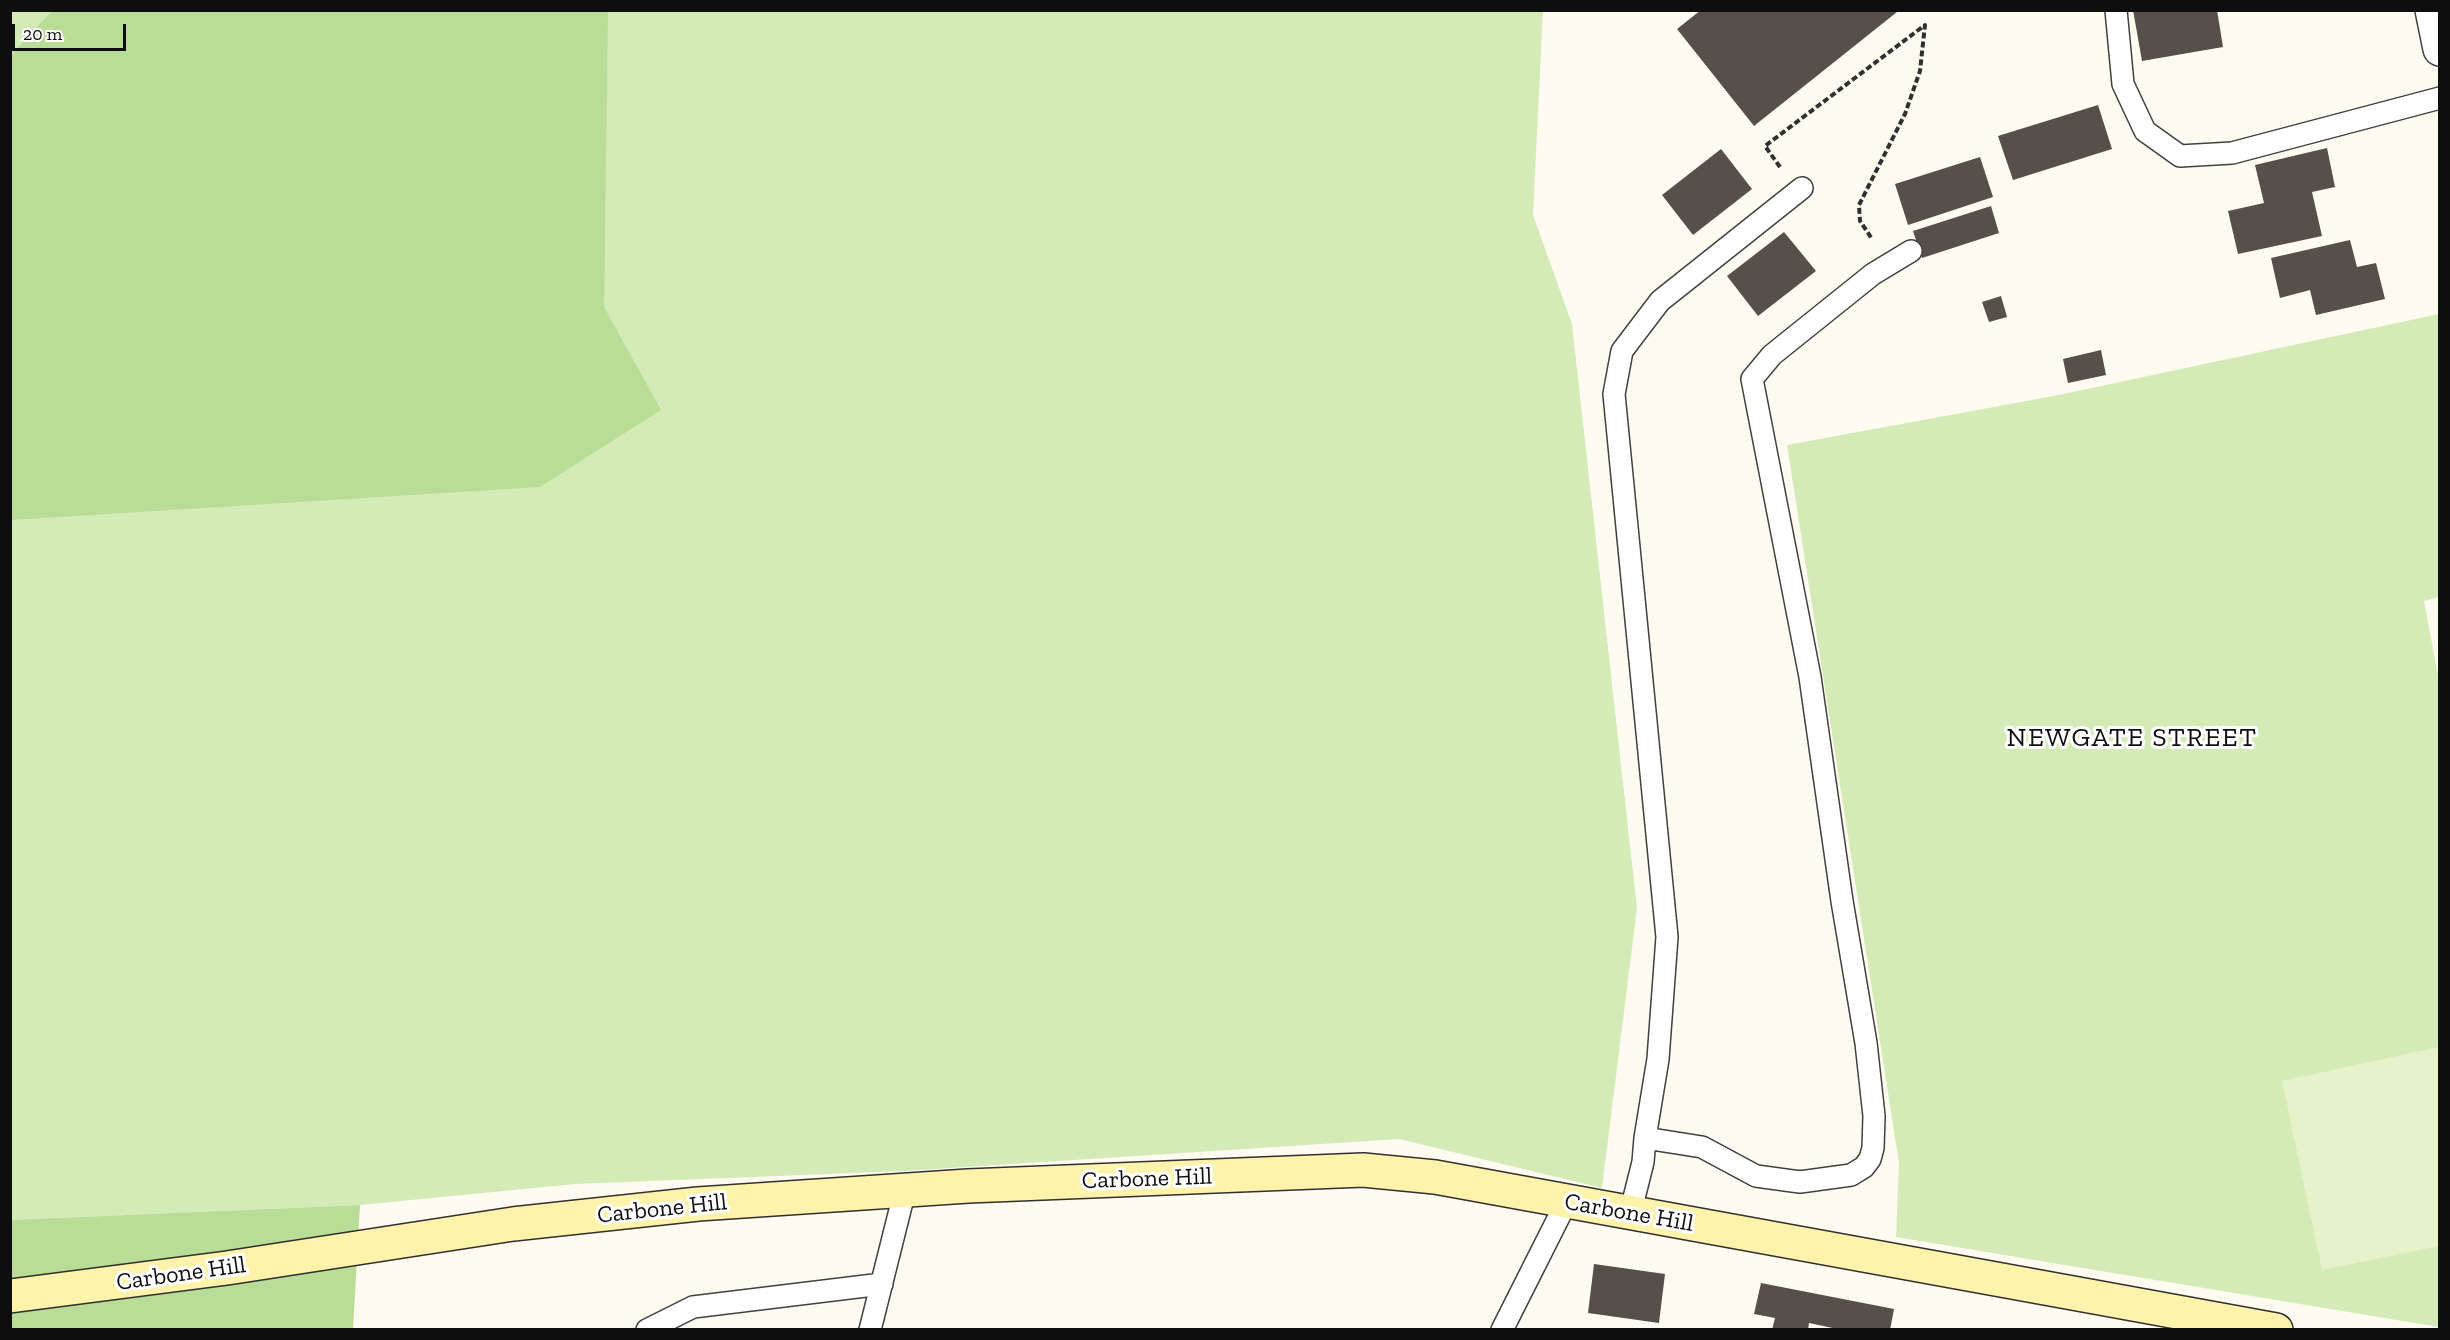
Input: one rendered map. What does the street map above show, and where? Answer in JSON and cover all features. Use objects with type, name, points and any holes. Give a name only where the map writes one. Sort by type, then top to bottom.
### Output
[{"type":"street","points":[[2432,10],[2439,49]]},
{"type":"street","name":"Carbone Hill","points":[[10,1296],[227,1268],[513,1224],[698,1204],[905,1190],[1363,1170],[1435,1177],[2277,1329]]},
{"type":"lane","points":[[2116,10],[2123,84],[2145,131],[2180,156],[2232,153],[2439,98]]},
{"type":"lane","points":[[1630,1214],[1644,1162],[1645,1138],[1658,1059],[1667,937],[1614,394],[1622,351],[1660,301],[1800,190]]},
{"type":"lane","points":[[1645,1138],[1702,1147],[1756,1176],[1800,1182],[1851,1175],[1870,1159],[1873,1148],[1874,1116],[1866,1044],[1842,901],[1810,677],[1752,379],[1772,355],[1873,274],[1911,251]]},
{"type":"lane","points":[[870,1329],[905,1190]]},
{"type":"lane","points":[[1502,1329],[1567,1202]]},
{"type":"lane","points":[[647,1329],[693,1307],[882,1284]]},
{"type":"path","points":[[1800,190],[1765,146],[1925,25],[1920,71],[1905,114],[1859,205],[1860,221],[1887,266]]},
{"type":"green space","points":[[53,10],[608,11],[604,307],[661,410],[540,487],[11,520],[11,55]]},
{"type":"green space","points":[[10,11],[1543,11],[1533,215],[1572,324],[1637,908],[1602,1188],[1399,1139],[904,1171],[576,1184],[360,1205],[11,1220]]},
{"type":"green space","points":[[2439,314],[2439,597],[2424,601],[2440,686],[2439,1327],[1896,1237],[1899,1163],[1787,445],[2059,395]]},
{"type":"green space","points":[[2439,1047],[2439,1246],[2322,1270],[2282,1081]]},
{"type":"green space","points":[[360,1205],[353,1329],[11,1329],[10,1220]]},
{"type":"building","points":[[1701,10],[1896,10],[1897,12],[1754,126],[1677,29]]},
{"type":"building","points":[[2133,10],[2217,10],[2223,47],[2142,61]]},
{"type":"building","points":[[2098,105],[2112,149],[2013,180],[1998,136]]},
{"type":"building","points":[[2327,148],[2335,187],[2312,192],[2322,236],[2238,254],[2228,211],[2264,203],[2255,165]]},
{"type":"building","points":[[1721,149],[1752,189],[1693,235],[1662,195]]},
{"type":"building","points":[[1980,157],[1993,197],[1908,225],[1895,184]]},
{"type":"building","points":[[1991,206],[1999,233],[1922,258],[1913,231]]},
{"type":"building","points":[[1784,232],[1816,271],[1758,316],[1727,276]]},
{"type":"building","points":[[2350,240],[2357,267],[2376,263],[2385,299],[2316,315],[2310,290],[2280,298],[2271,258]]},
{"type":"building","points":[[2001,296],[2007,317],[1989,322],[1982,302]]},
{"type":"building","points":[[2101,350],[2106,375],[2068,383],[2063,359]]},
{"type":"building","points":[[1594,1264],[1665,1274],[1659,1323],[1588,1313]]},
{"type":"building","points":[[1761,1283],[1894,1309],[1890,1330],[1842,1330],[1809,1323],[1808,1330],[1772,1330],[1775,1318],[1754,1314]]},
{"type":"district","name":"NEWGATE STREET","points":[[2132,738]]}]
